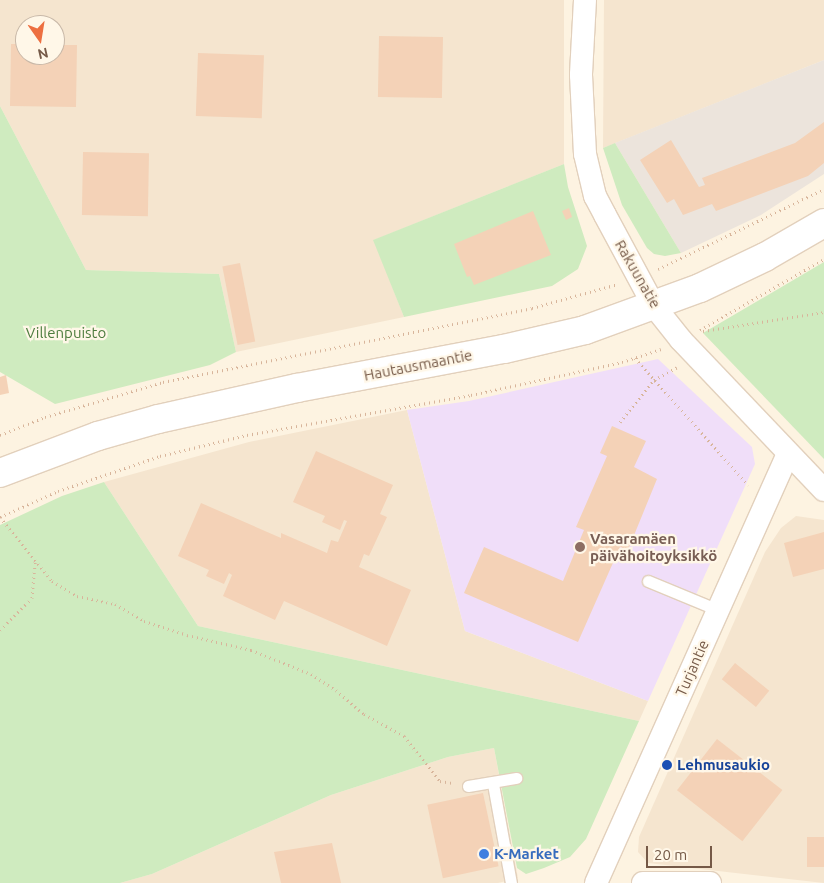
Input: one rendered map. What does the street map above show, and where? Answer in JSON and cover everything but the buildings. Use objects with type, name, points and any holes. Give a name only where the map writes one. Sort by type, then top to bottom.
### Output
[{"type":"street","name":"Rakuunatie","points":[[585,0],[582,116],[589,174],[605,215],[654,306],[681,340],[824,490]]},
{"type":"street","name":"Hautausmaantie","points":[[0,473],[98,436],[158,419],[297,388],[548,340],[654,306],[766,257],[824,223]]},
{"type":"street","name":"Turjantie","points":[[596,883],[788,453]]},
{"type":"street","points":[[643,883],[710,883]]},
{"type":"lane","points":[[648,581],[718,610]]},
{"type":"lane","points":[[468,786],[493,784],[516,778]]},
{"type":"lane","points":[[493,784],[511,883]]},
{"type":"path","points":[[663,267],[824,188]]},
{"type":"path","points":[[824,259],[698,331],[824,312]]},
{"type":"path","points":[[0,436],[45,417],[163,382],[532,308],[617,284]]},
{"type":"path","points":[[440,781],[404,736],[364,714],[336,690],[311,674],[251,650],[187,635],[144,621],[115,604],[77,596],[52,581],[0,517],[58,491],[160,456],[247,435],[471,394],[635,358],[660,350]]},
{"type":"path","points":[[635,358],[748,485]]},
{"type":"path","points":[[620,422],[654,380],[677,367]]},
{"type":"path","points":[[0,630],[32,598],[35,560]]},
{"type":"shaded area","points":[[0,0],[564,0],[564,164],[374,240],[404,317],[236,352],[219,274],[86,270],[0,106]]},
{"type":"shaded area","points":[[604,0],[824,0],[824,60],[603,148]]},
{"type":"shaded area","points":[[824,60],[824,174],[761,215],[681,253],[615,143]]},
{"type":"shaded area","name":"Vasaramäen päivähoitoyksikkö","points":[[658,359],[752,447],[755,464],[648,701],[465,631],[407,410],[469,401]]},
{"type":"shaded area","points":[[407,410],[465,631],[648,701],[639,721],[198,626],[104,482],[249,442]]},
{"type":"shaded area","points":[[796,516],[824,520],[824,883],[648,863],[638,852],[639,837],[765,552],[781,528]]},
{"type":"shaded area","points":[[494,748],[518,878],[498,883],[120,883],[152,874],[331,795],[448,757]]},
{"type":"green space","name":"Villenpuisto","points":[[0,106],[86,270],[219,274],[236,352],[210,365],[55,404],[0,372]]},
{"type":"green space","points":[[615,143],[681,253],[665,256],[654,254],[647,248],[622,205],[603,148]]},
{"type":"green space","points":[[564,164],[568,187],[587,246],[578,269],[552,286],[404,317],[373,240]]},
{"type":"green space","points":[[824,262],[824,459],[703,333]]},
{"type":"green space","points":[[104,482],[198,626],[639,721],[586,839],[570,857],[544,868],[526,874],[517,868],[494,748],[448,757],[331,795],[152,874],[120,883],[0,883],[0,525],[62,496]]},
{"type":"place","name":"Vasaramäen päivähoitoyksikkö","points":[[580,547]]},
{"type":"place","name":"Lehmusaukio","points":[[667,765]]},
{"type":"place","name":"K-Market","points":[[484,854]]}]
